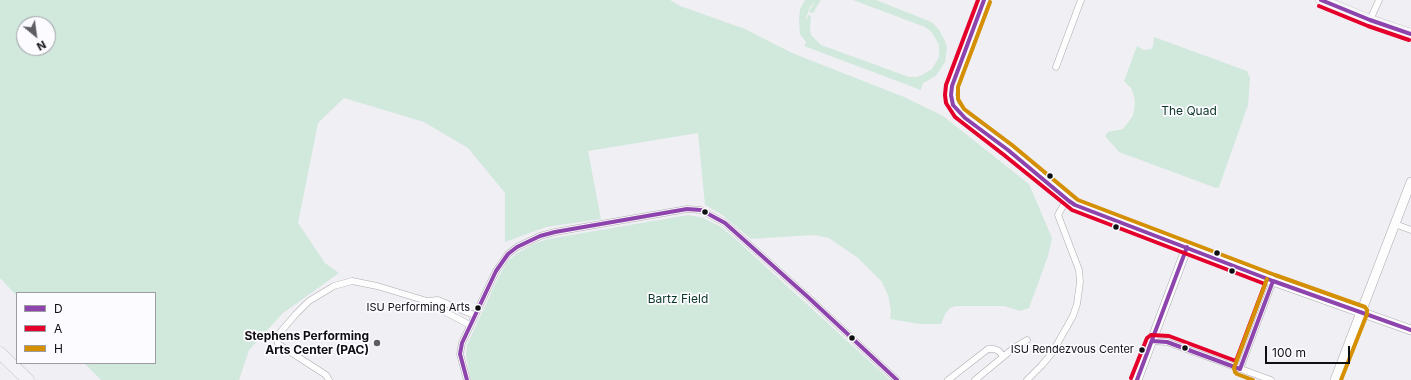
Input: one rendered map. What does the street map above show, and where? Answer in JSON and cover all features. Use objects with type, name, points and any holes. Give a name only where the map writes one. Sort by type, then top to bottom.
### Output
[{"type":"highway","points":[[0,352],[28,380]]},
{"type":"main road","points":[[1321,0],[1370,20],[1411,34]]},
{"type":"street","points":[[984,0],[952,86],[951,95],[953,105],[965,118],[1019,159],[1069,201],[1075,205],[1273,281],[1411,330]]},
{"type":"street","points":[[1056,66],[1081,0]]},
{"type":"street","points":[[1370,20],[1379,0]]},
{"type":"street","points":[[1335,380],[1411,182]]},
{"type":"street","points":[[1027,380],[1052,353],[1074,316],[1077,304],[1080,282],[1079,270],[1058,215],[1063,206],[1069,201]]},
{"type":"street","points":[[467,380],[460,354],[462,342],[496,271],[508,254],[527,241],[540,236],[688,209],[701,210],[725,223],[750,244],[898,380]]},
{"type":"street","points":[[1395,224],[1411,230]]},
{"type":"street","points":[[1137,380],[1187,247]]},
{"type":"street","points":[[329,380],[326,375],[278,344],[277,336],[309,302],[334,286],[352,281],[377,286],[427,301],[470,325]]},
{"type":"street","points":[[1240,369],[1273,281]]},
{"type":"street","points":[[427,301],[438,300],[474,315]]},
{"type":"street","points":[[975,380],[1003,356],[1027,340]]},
{"type":"street","points":[[1152,341],[1167,342],[1271,380]]},
{"type":"street","points":[[948,380],[988,349],[999,351],[1003,356]]},
{"type":"green space","points":[[0,0],[670,0],[680,6],[745,29],[792,53],[904,97],[943,116],[1029,184],[1052,238],[1048,256],[1029,308],[1020,311],[1004,306],[956,306],[950,308],[945,314],[941,324],[920,324],[890,319],[891,311],[888,295],[882,282],[858,258],[829,238],[814,235],[751,239],[721,214],[705,205],[698,133],[588,151],[601,219],[546,227],[505,242],[505,193],[468,148],[424,122],[344,98],[318,123],[298,223],[325,263],[339,273],[283,313],[249,350],[239,380],[101,380],[85,364],[156,364],[156,292],[16,292],[16,295],[0,278]]},
{"type":"green space","points":[[805,0],[821,0],[813,13],[809,12],[815,1],[810,7],[806,18],[807,20],[808,15],[811,16],[811,35],[821,45],[909,77],[917,77],[932,69],[939,57],[939,45],[929,30],[925,27],[853,0],[876,0],[934,24],[945,41],[947,48],[945,62],[934,77],[923,83],[921,90],[804,46],[806,42],[800,34],[799,19],[800,9]]},
{"type":"green space","name":"The Quad","points":[[1154,37],[1247,71],[1250,78],[1248,105],[1219,187],[1216,188],[1119,152],[1105,136],[1108,132],[1123,129],[1133,116],[1135,104],[1134,96],[1131,88],[1124,81],[1137,46],[1144,50],[1151,49],[1153,46]]},
{"type":"green space","name":"Bartz Field","points":[[688,215],[704,218],[721,227],[731,235],[890,380],[471,380],[466,356],[467,345],[498,278],[507,262],[516,254],[533,244],[548,239]]},
{"type":"transit line","name":"A","points":[[978,0],[946,85],[946,103],[955,117],[1072,210],[1265,284],[1236,361],[1169,336],[1151,335],[1147,338],[1131,378]]},
{"type":"transit line","name":"D","points":[[984,0],[952,86],[951,95],[953,105],[965,118],[1008,150],[1069,201],[1075,205],[1273,281],[1411,330]]},
{"type":"transit line","name":"D","points":[[1321,0],[1370,20],[1411,34]]},
{"type":"transit line","name":"H","points":[[990,2],[958,87],[958,99],[964,109],[1012,145],[1078,200],[1275,275],[1365,307],[1367,314],[1341,380]]},
{"type":"transit line","name":"A","points":[[1319,6],[1368,26],[1409,40]]},
{"type":"transit line","name":"D","points":[[467,380],[460,354],[462,343],[496,271],[508,254],[517,247],[540,236],[555,232],[687,209],[701,210],[725,223],[809,298],[897,380]]},
{"type":"transit line","name":"D","points":[[1137,380],[1187,247]]},
{"type":"transit line","name":"H","points":[[1253,380],[1237,374],[1234,368],[1267,279]]},
{"type":"transit line","name":"D","points":[[1152,341],[1167,342],[1240,369],[1273,281]]},
{"type":"place","name":"ISU Performing Arts","points":[[478,308]]},
{"type":"place","name":"Stephens Performing Arts Center (PAC)","points":[[377,343]]},
{"type":"place","name":"ISU Rendezvous Center","points":[[1142,350]]}]
